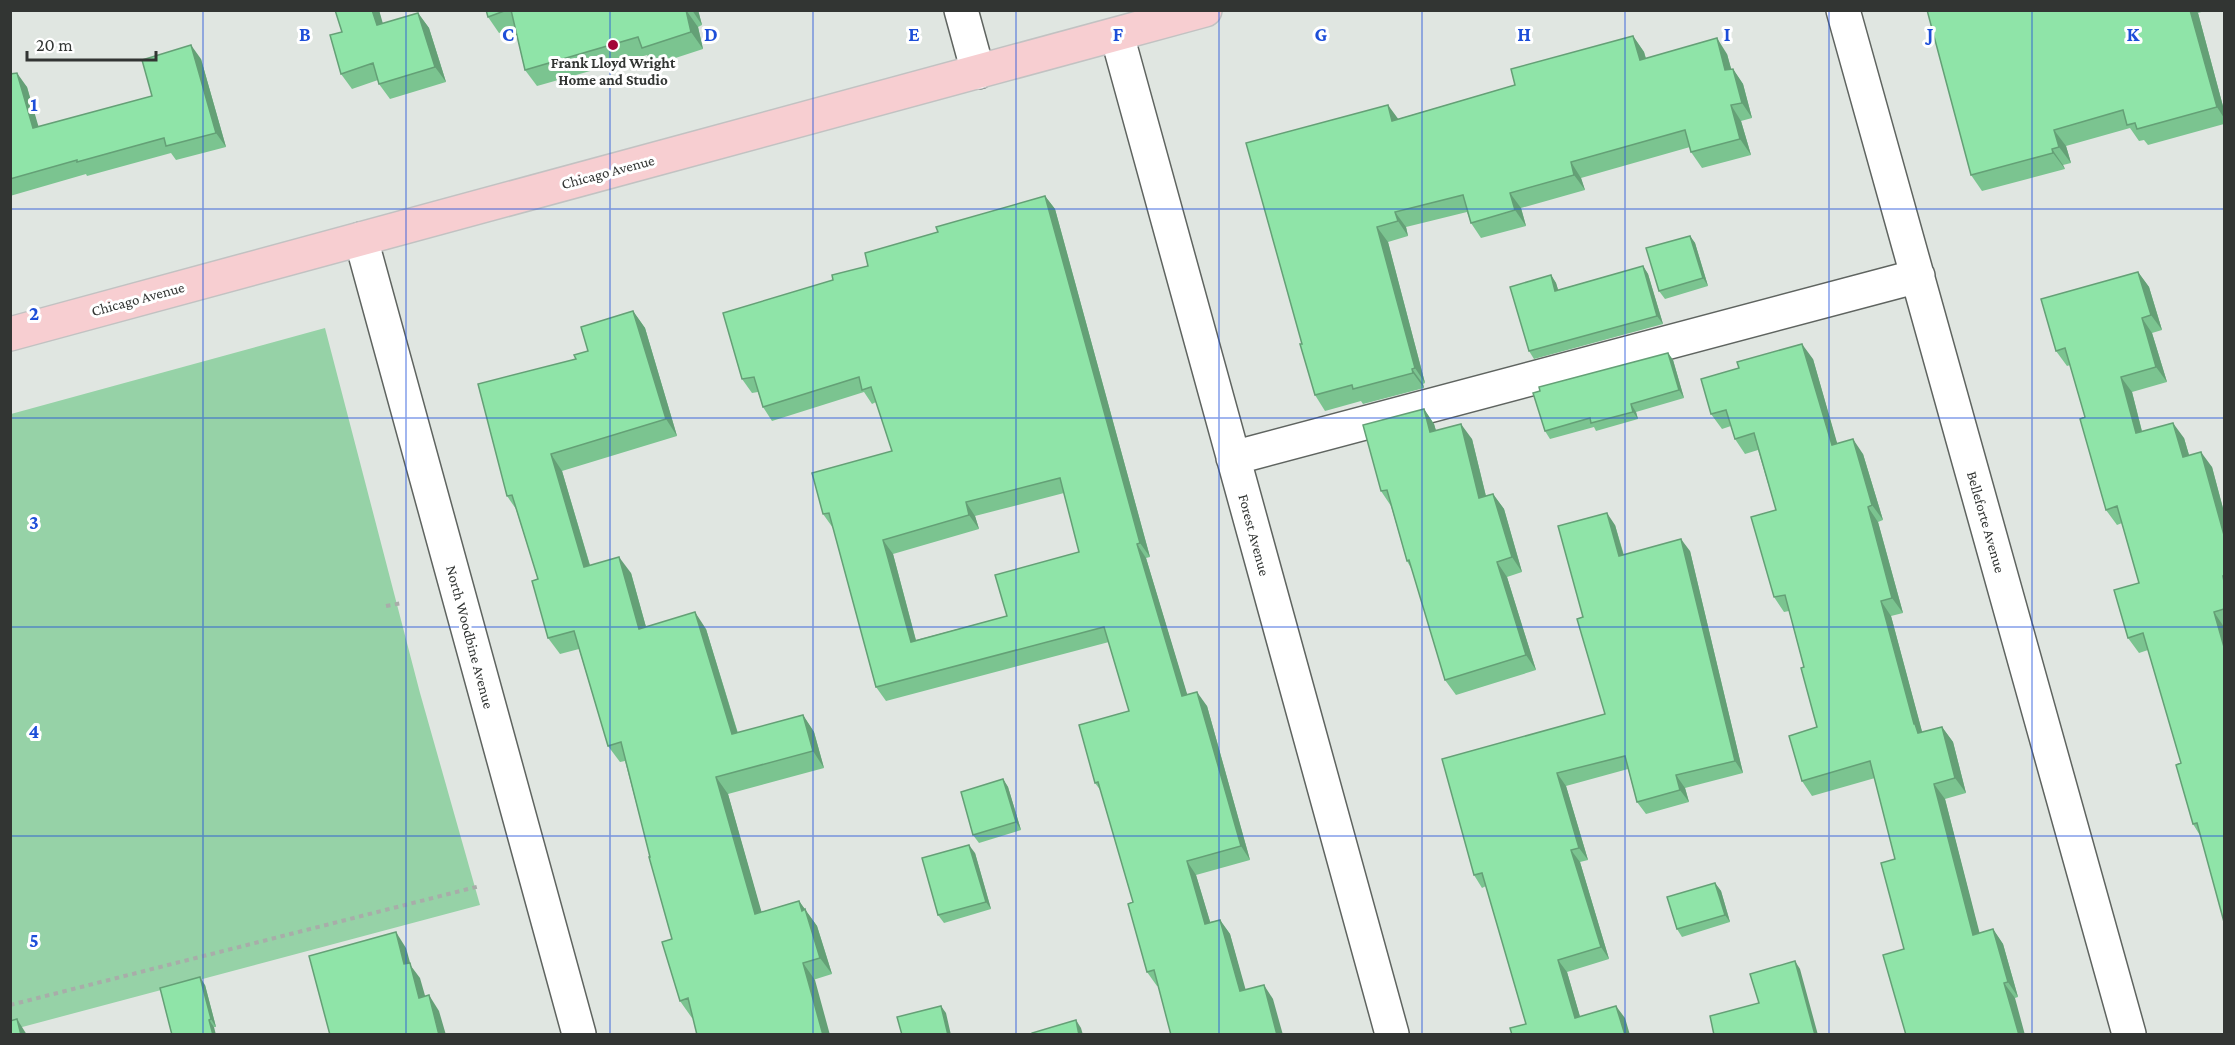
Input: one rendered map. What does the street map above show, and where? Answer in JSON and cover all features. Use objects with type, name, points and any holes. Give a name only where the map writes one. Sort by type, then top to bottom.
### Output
[{"type":"main road","name":"Chicago Avenue","points":[[10,334],[1205,10]]},
{"type":"street","points":[[961,10],[978,72]]},
{"type":"street","name":"Belleforte Avenue","points":[[1843,10],[2129,1035]]},
{"type":"street","name":"Forest Avenue","points":[[1117,34],[1392,1035]]},
{"type":"street","name":"North Woodbine Avenue","points":[[361,239],[579,1035]]},
{"type":"street","points":[[1233,458],[1918,276]]},
{"type":"path","points":[[386,606],[402,603]]},
{"type":"path","points":[[10,1005],[480,886]]},
{"type":"green space","points":[[325,328],[420,693],[480,905],[11,1030],[11,414]]},
{"type":"building","points":[[335,10],[372,10],[377,25],[418,13],[435,67],[379,84],[373,63],[341,74],[330,35],[342,32]]},
{"type":"building","points":[[486,10],[507,10],[488,17]]},
{"type":"building","name":"Frank Lloyd Wright Home and Studio","points":[[511,10],[686,10],[691,32],[642,48],[638,37],[525,70]]},
{"type":"building","points":[[1927,10],[2190,10],[2217,107],[2137,129],[2135,123],[2127,125],[2123,110],[2054,130],[2059,147],[2052,149],[2053,153],[1971,175]]},
{"type":"building","points":[[1633,36],[1640,60],[1717,38],[1725,70],[1733,69],[1742,103],[1731,105],[1740,139],[1691,152],[1685,130],[1571,162],[1574,175],[1510,193],[1515,210],[1471,223],[1463,195],[1395,212],[1398,221],[1377,227],[1415,368],[1412,369],[1413,373],[1353,389],[1352,385],[1315,395],[1246,143],[1388,105],[1392,121],[1515,85],[1511,69]]},
{"type":"building","points":[[191,45],[216,133],[166,146],[164,138],[10,179],[10,74],[17,73],[33,128],[152,96],[142,60]]},
{"type":"building","points":[[1045,196],[1140,543],[1137,544],[1182,696],[1197,692],[1241,846],[1187,861],[1205,924],[1220,920],[1240,991],[1264,985],[1277,1035],[1171,1035],[1154,970],[1147,972],[1128,904],[1133,902],[1079,725],[1129,711],[1104,627],[876,687],[829,513],[823,514],[812,473],[892,451],[871,387],[862,390],[859,377],[763,407],[754,377],[742,379],[723,313],[833,280],[832,275],[868,266],[865,253],[938,232],[936,227]],"holes":[[[1060,478],[1079,552],[995,575],[1007,616],[911,642],[883,540],[969,515],[966,502]]]},
{"type":"building","points":[[1690,236],[1703,278],[1659,291],[1646,248]]},
{"type":"building","points":[[1643,266],[1657,316],[1529,351],[1510,287],[1551,275],[1555,291]]},
{"type":"building","points":[[2138,272],[2151,315],[2142,318],[2156,367],[2121,377],[2136,433],[2173,423],[2183,457],[2201,452],[2224,535],[2224,609],[2214,612],[2224,647],[2224,922],[2197,823],[2193,824],[2176,765],[2181,763],[2143,633],[2128,638],[2114,590],[2139,583],[2117,506],[2106,510],[2080,419],[2085,417],[2065,348],[2056,351],[2041,299]]},
{"type":"building","points":[[633,311],[666,419],[551,454],[584,567],[619,557],[639,629],[695,612],[732,734],[803,715],[813,751],[716,777],[755,914],[799,901],[802,911],[805,909],[820,958],[803,963],[823,1035],[697,1035],[688,998],[680,1001],[662,942],[672,939],[621,742],[608,746],[574,631],[548,638],[532,581],[538,579],[512,495],[507,496],[478,384],[576,359],[574,355],[588,351],[581,327]]},
{"type":"building","points":[[1802,344],[1832,445],[1853,439],[1872,505],[1868,507],[1892,598],[1881,601],[1914,724],[1918,733],[1942,727],[1955,778],[1934,784],[1973,935],[1993,929],[2008,982],[2004,983],[2019,1035],[1906,1035],[1883,955],[1904,949],[1881,863],[1895,859],[1870,761],[1802,781],[1789,736],[1817,727],[1785,595],[1774,597],[1751,517],[1776,510],[1754,433],[1735,439],[1726,410],[1711,414],[1701,379],[1739,368],[1737,362]]},
{"type":"building","points":[[1668,353],[1679,390],[1631,404],[1633,412],[1591,423],[1590,418],[1545,431],[1533,393],[1540,391],[1539,387]]},
{"type":"building","points":[[1424,409],[1430,432],[1461,424],[1479,498],[1493,494],[1512,557],[1497,562],[1526,655],[1445,680],[1387,490],[1381,491],[1363,425]]},
{"type":"building","points":[[1607,513],[1619,556],[1681,539],[1735,761],[1676,775],[1680,790],[1637,802],[1625,756],[1557,773],[1579,848],[1571,850],[1601,947],[1558,960],[1575,1018],[1616,1006],[1625,1035],[1512,1035],[1510,1028],[1526,1024],[1482,873],[1474,875],[1442,759],[1605,714],[1577,619],[1583,617],[1558,526]]},
{"type":"building","points":[[1003,779],[1016,822],[973,835],[961,792]]},
{"type":"building","points":[[969,845],[986,902],[938,915],[922,858]]},
{"type":"building","points":[[1715,883],[1725,915],[1677,929],[1667,897]]},
{"type":"building","points":[[396,932],[404,964],[410,963],[419,998],[429,995],[439,1035],[330,1035],[309,956]]},
{"type":"building","points":[[1795,961],[1815,1035],[1714,1035],[1710,1016],[1759,1003],[1750,974]]},
{"type":"building","points":[[200,977],[213,1035],[172,1035],[160,988]]},
{"type":"building","points":[[941,1006],[948,1035],[902,1035],[897,1017]]},
{"type":"building","points":[[17,1019],[21,1035],[10,1035],[10,1021]]},
{"type":"building","points":[[1076,1020],[1079,1035],[1032,1035],[1032,1033]]},
{"type":"place","name":"Frank Lloyd Wright Home and Studio","points":[[613,45]]}]
